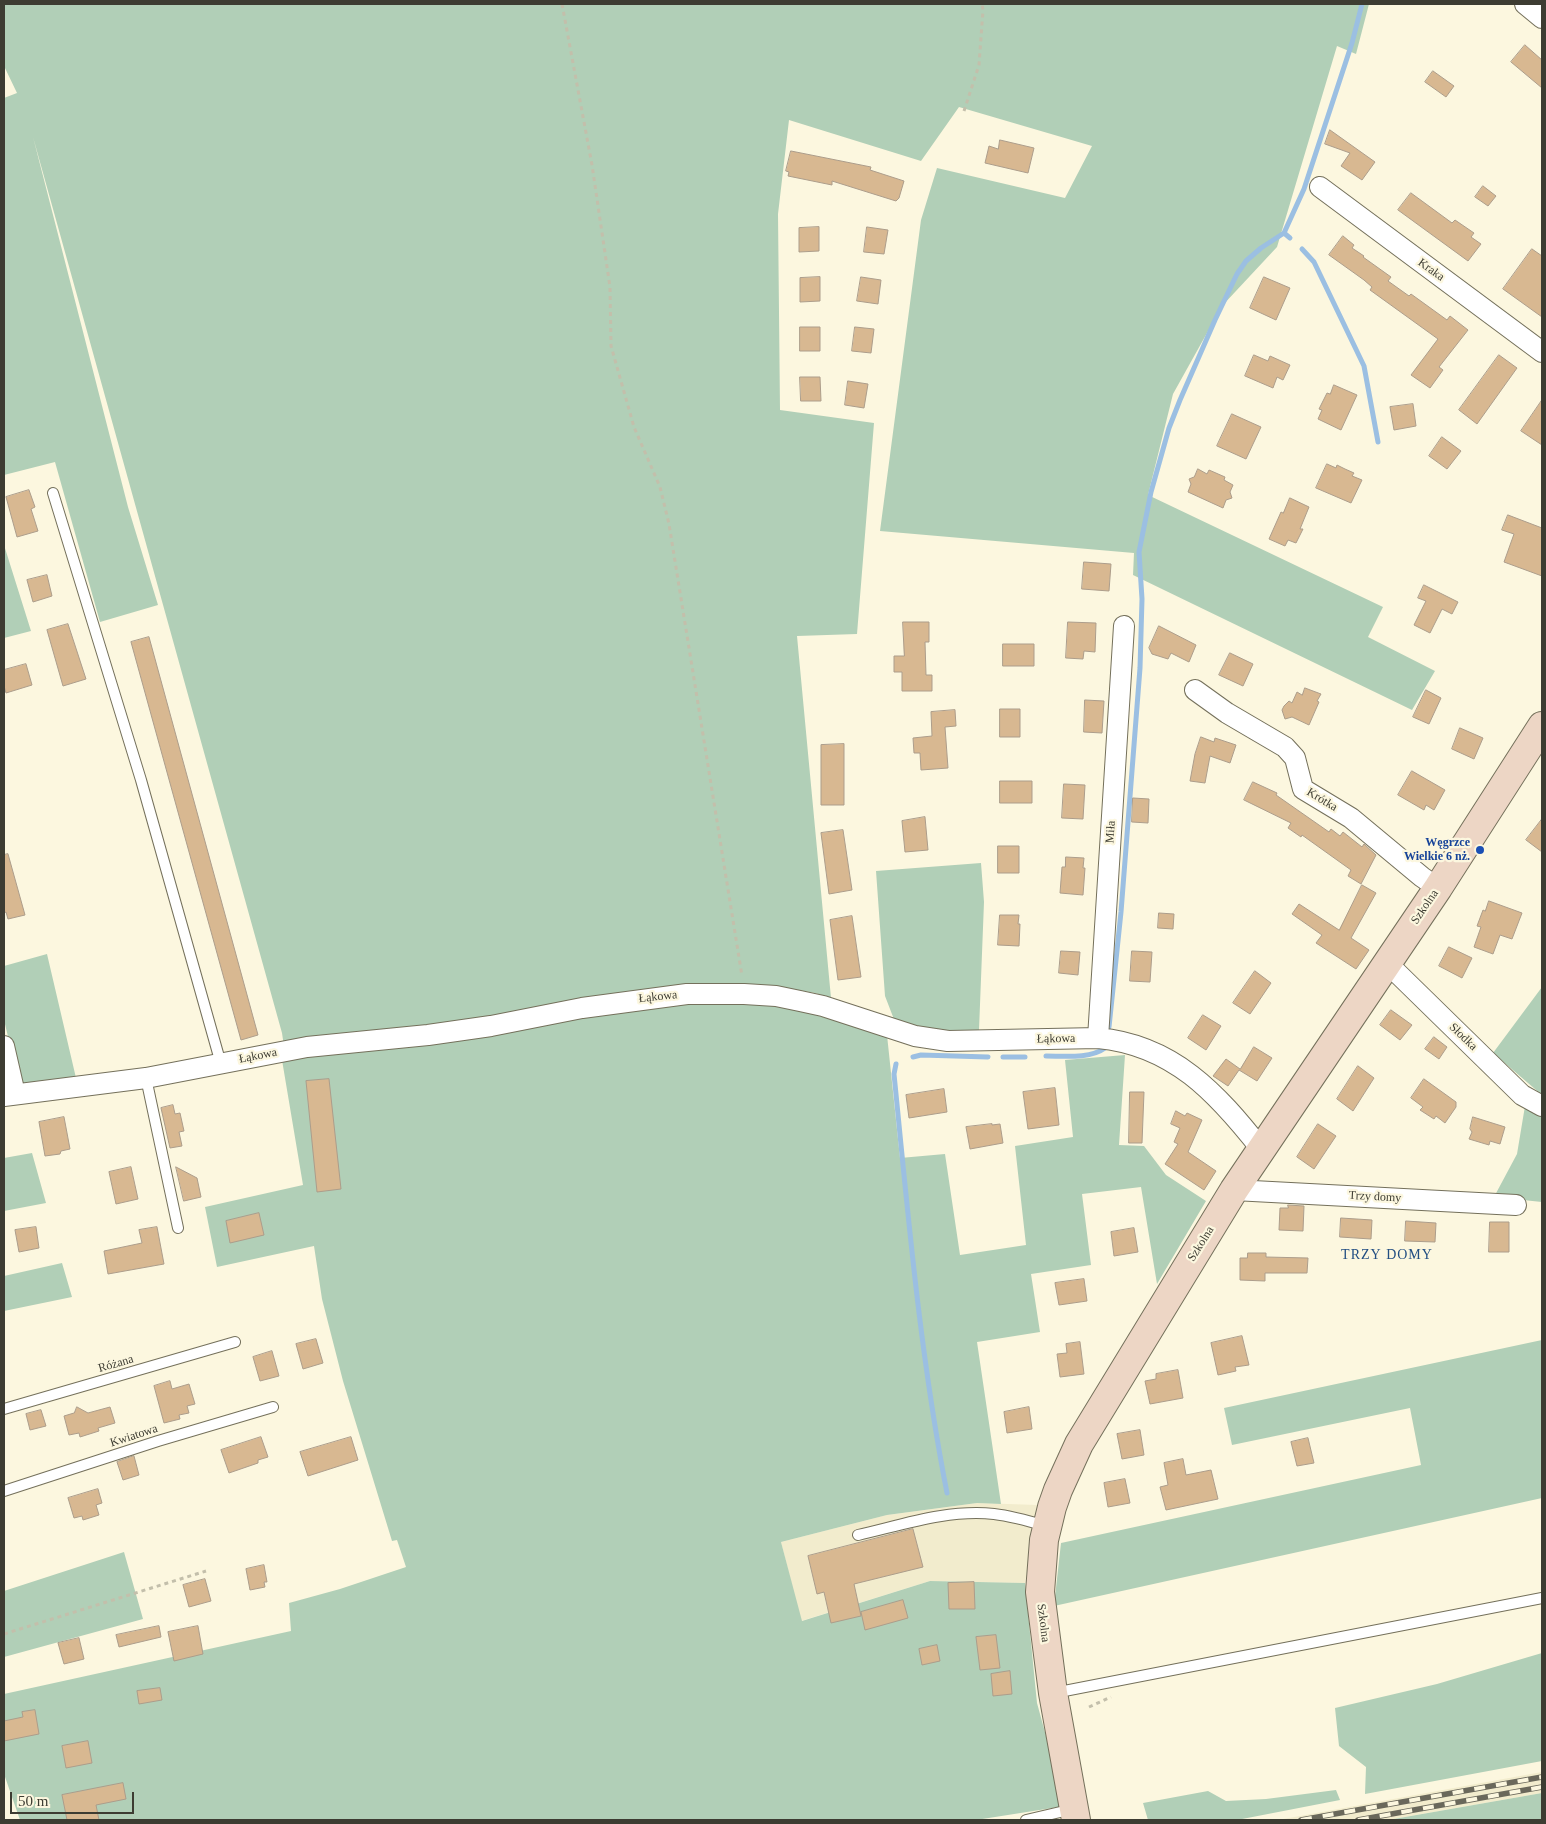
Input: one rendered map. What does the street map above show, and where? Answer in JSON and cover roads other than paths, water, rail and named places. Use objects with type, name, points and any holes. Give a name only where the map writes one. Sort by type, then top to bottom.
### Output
[{"type":"street","points":[[1525,4],[1542,18]]},
{"type":"street","name":"Kraka","points":[[1320,187],[1542,352]]},
{"type":"street","name":"Miła","points":[[1098,1038],[1124,626]]},
{"type":"street","name":"Krótka","points":[[1195,690],[1226,713],[1285,747],[1295,758],[1303,789],[1351,818],[1438,888]]},
{"type":"street","name":"Szkolna","points":[[1075,1815],[1053,1693],[1040,1592],[1047,1526],[1058,1490],[1079,1444],[1234,1190],[1438,888],[1542,726]]},
{"type":"street","name":"Słodka","points":[[1387,963],[1522,1095],[1542,1106]]},
{"type":"street","name":"Łąkowa","points":[[4,1046],[9,1095],[146,1078],[307,1047],[404,1038],[473,1029],[636,1000],[687,994],[776,996],[823,1006],[915,1036],[934,1040],[1098,1038],[1138,1045],[1170,1062],[1212,1092],[1228,1108],[1261,1149]]},
{"type":"street","name":"Trzy domy","points":[[1234,1190],[1516,1205]]},
{"type":"lane","points":[[53,493],[141,780],[221,1064]]},
{"type":"lane","points":[[146,1078],[178,1228]]},
{"type":"lane","name":"Różana","points":[[4,1409],[235,1342]]},
{"type":"lane","name":"Kwiatowa","points":[[4,1491],[158,1441],[273,1407]]},
{"type":"lane","points":[[858,1535],[959,1514],[994,1514],[1047,1526]]},
{"type":"lane","points":[[1053,1693],[1542,1598]]},
{"type":"lane","points":[[1026,1820],[1075,1815]]},
{"type":"waterway","points":[[1109,1027],[1121,912],[1140,668],[1142,599],[1139,552],[1151,492],[1169,428],[1180,400],[1237,274],[1246,261],[1261,248],[1284,233],[1304,189],[1352,43],[1362,4]]},
{"type":"waterway","points":[[1284,233],[1290,238]]},
{"type":"waterway","points":[[1302,249],[1314,262],[1364,366],[1378,442]]},
{"type":"waterway","points":[[1046,1056],[1092,1054],[1105,1048]]},
{"type":"waterway","points":[[913,1057],[921,1055],[988,1057]]},
{"type":"waterway","points":[[1003,1057],[1025,1057]]},
{"type":"waterway","points":[[896,1064],[894,1074],[922,1337],[947,1493]]},
{"type":"railway","points":[[1301,1820],[1542,1777]]},
{"type":"railway","points":[[1358,1820],[1542,1787]]},
{"type":"place","name":"Węgrzce Wielkie 6 nż.","points":[[1480,850]]},
{"type":"district","name":"TRZY DOMY","points":[[1387,1255]]}]
